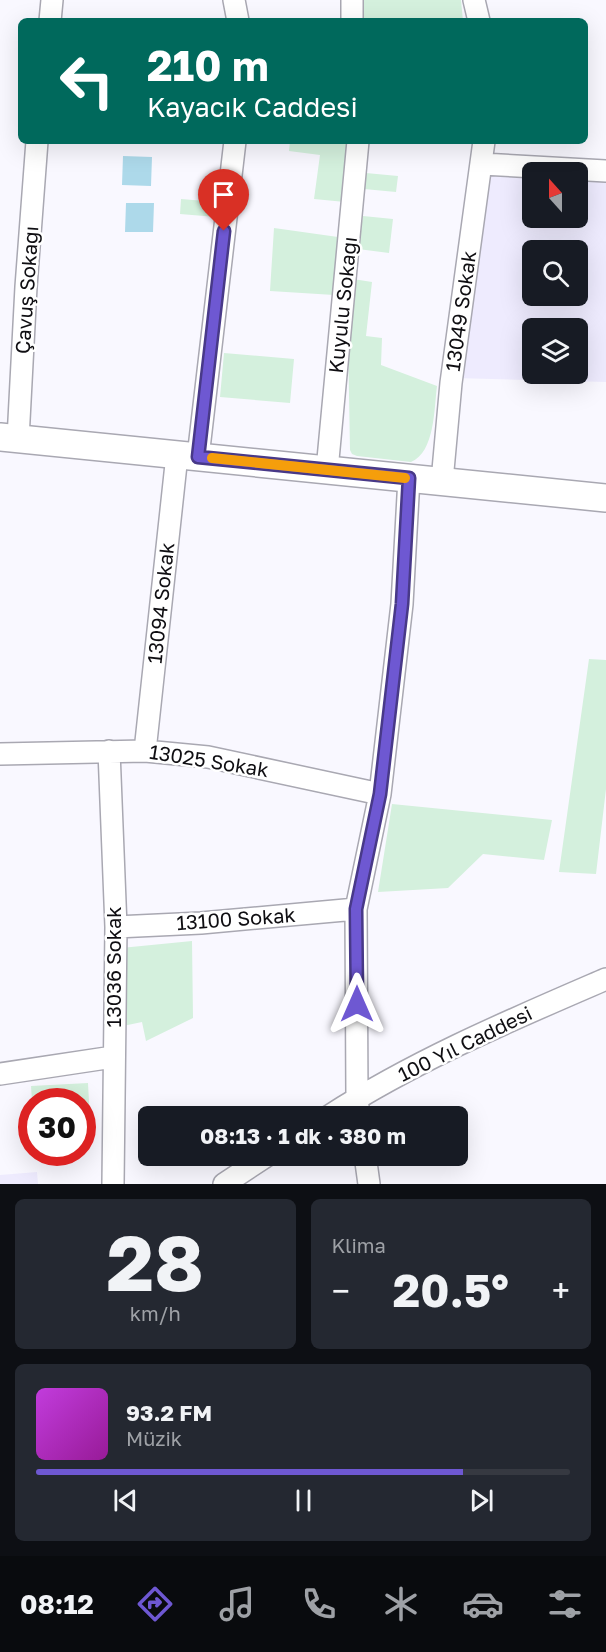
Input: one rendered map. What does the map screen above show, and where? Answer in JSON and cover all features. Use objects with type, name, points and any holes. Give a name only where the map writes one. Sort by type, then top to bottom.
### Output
[{"type":"main road","points":[[9,438],[606,498]]},
{"type":"street","points":[[50,18],[52,0]]},
{"type":"street","points":[[234,0],[237,18]]},
{"type":"street","points":[[352,0],[352,18]]},
{"type":"street","points":[[474,0],[478,18]]},
{"type":"street","name":"Çavuş Sokağı","points":[[9,438],[26,287],[38,144]]},
{"type":"street","name":"13094 Sokak","points":[[145,751],[235,144]]},
{"type":"street","name":"Kuyulu Sokağı","points":[[327,470],[358,144]]},
{"type":"street","name":"13049 Sokak","points":[[442,481],[451,383],[484,144]]},
{"type":"street","points":[[482,164],[606,171]]},
{"type":"street","points":[[358,1106],[356,909],[380,794],[402,604],[409,478]]},
{"type":"street","name":"13036 Sokak","points":[[109,751],[116,927],[113,1184]]},
{"type":"street","name":"13025 Sokak","points":[[0,754],[145,751],[208,757],[380,794]]},
{"type":"street","name":"13100 Sokak","points":[[116,927],[201,923],[356,909]]},
{"type":"street","name":"100 Yıl Caddesi","points":[[360,1106],[450,1047],[606,979]]},
{"type":"street","points":[[0,1074],[113,1057]]},
{"type":"street","points":[[224,1184],[251,1166]]},
{"type":"street","points":[[367,1166],[369,1184]]},
{"type":"shaded area","points":[[486,173],[522,175],[522,228],[588,228],[588,177],[606,178],[606,382],[588,382],[588,318],[522,318],[522,380],[455,378]]},
{"type":"shaded area","points":[[37,1172],[38,1184],[0,1184],[0,1175]]},
{"type":"green space","points":[[364,0],[461,0],[463,18],[363,18]]},
{"type":"green space","points":[[290,144],[352,144],[345,202],[314,199],[320,155],[289,151]]},
{"type":"green space","points":[[366,173],[398,176],[396,192],[364,189]]},
{"type":"green space","points":[[181,199],[217,202],[216,217],[180,214]]},
{"type":"green space","points":[[363,216],[393,219],[389,253],[358,249]]},
{"type":"green space","points":[[274,228],[338,237],[334,295],[270,291]]},
{"type":"green space","points":[[353,279],[372,282],[366,336],[382,338],[381,365],[437,386],[429,440],[419,457],[411,462],[357,456],[350,450],[348,338]]},
{"type":"green space","points":[[224,353],[294,359],[290,403],[220,397]]},
{"type":"green space","points":[[589,659],[606,660],[606,789],[596,874],[559,872]]},
{"type":"green space","points":[[392,804],[552,820],[544,860],[483,854],[448,888],[378,892]]},
{"type":"green space","points":[[192,941],[193,1018],[146,1041],[142,1022],[123,1026],[121,948]]},
{"type":"green space","points":[[88,1083],[88,1088],[31,1088],[31,1086]]},
{"type":"water","points":[[123,156],[152,157],[151,186],[122,185]]},
{"type":"water","points":[[126,203],[154,203],[153,232],[125,232]]},
{"type":"slow traffic","points":[[212,458],[405,478]]},
{"type":"route","points":[[224,231],[198,457],[409,478],[402,604],[380,794],[356,909],[357,1004]]}]
